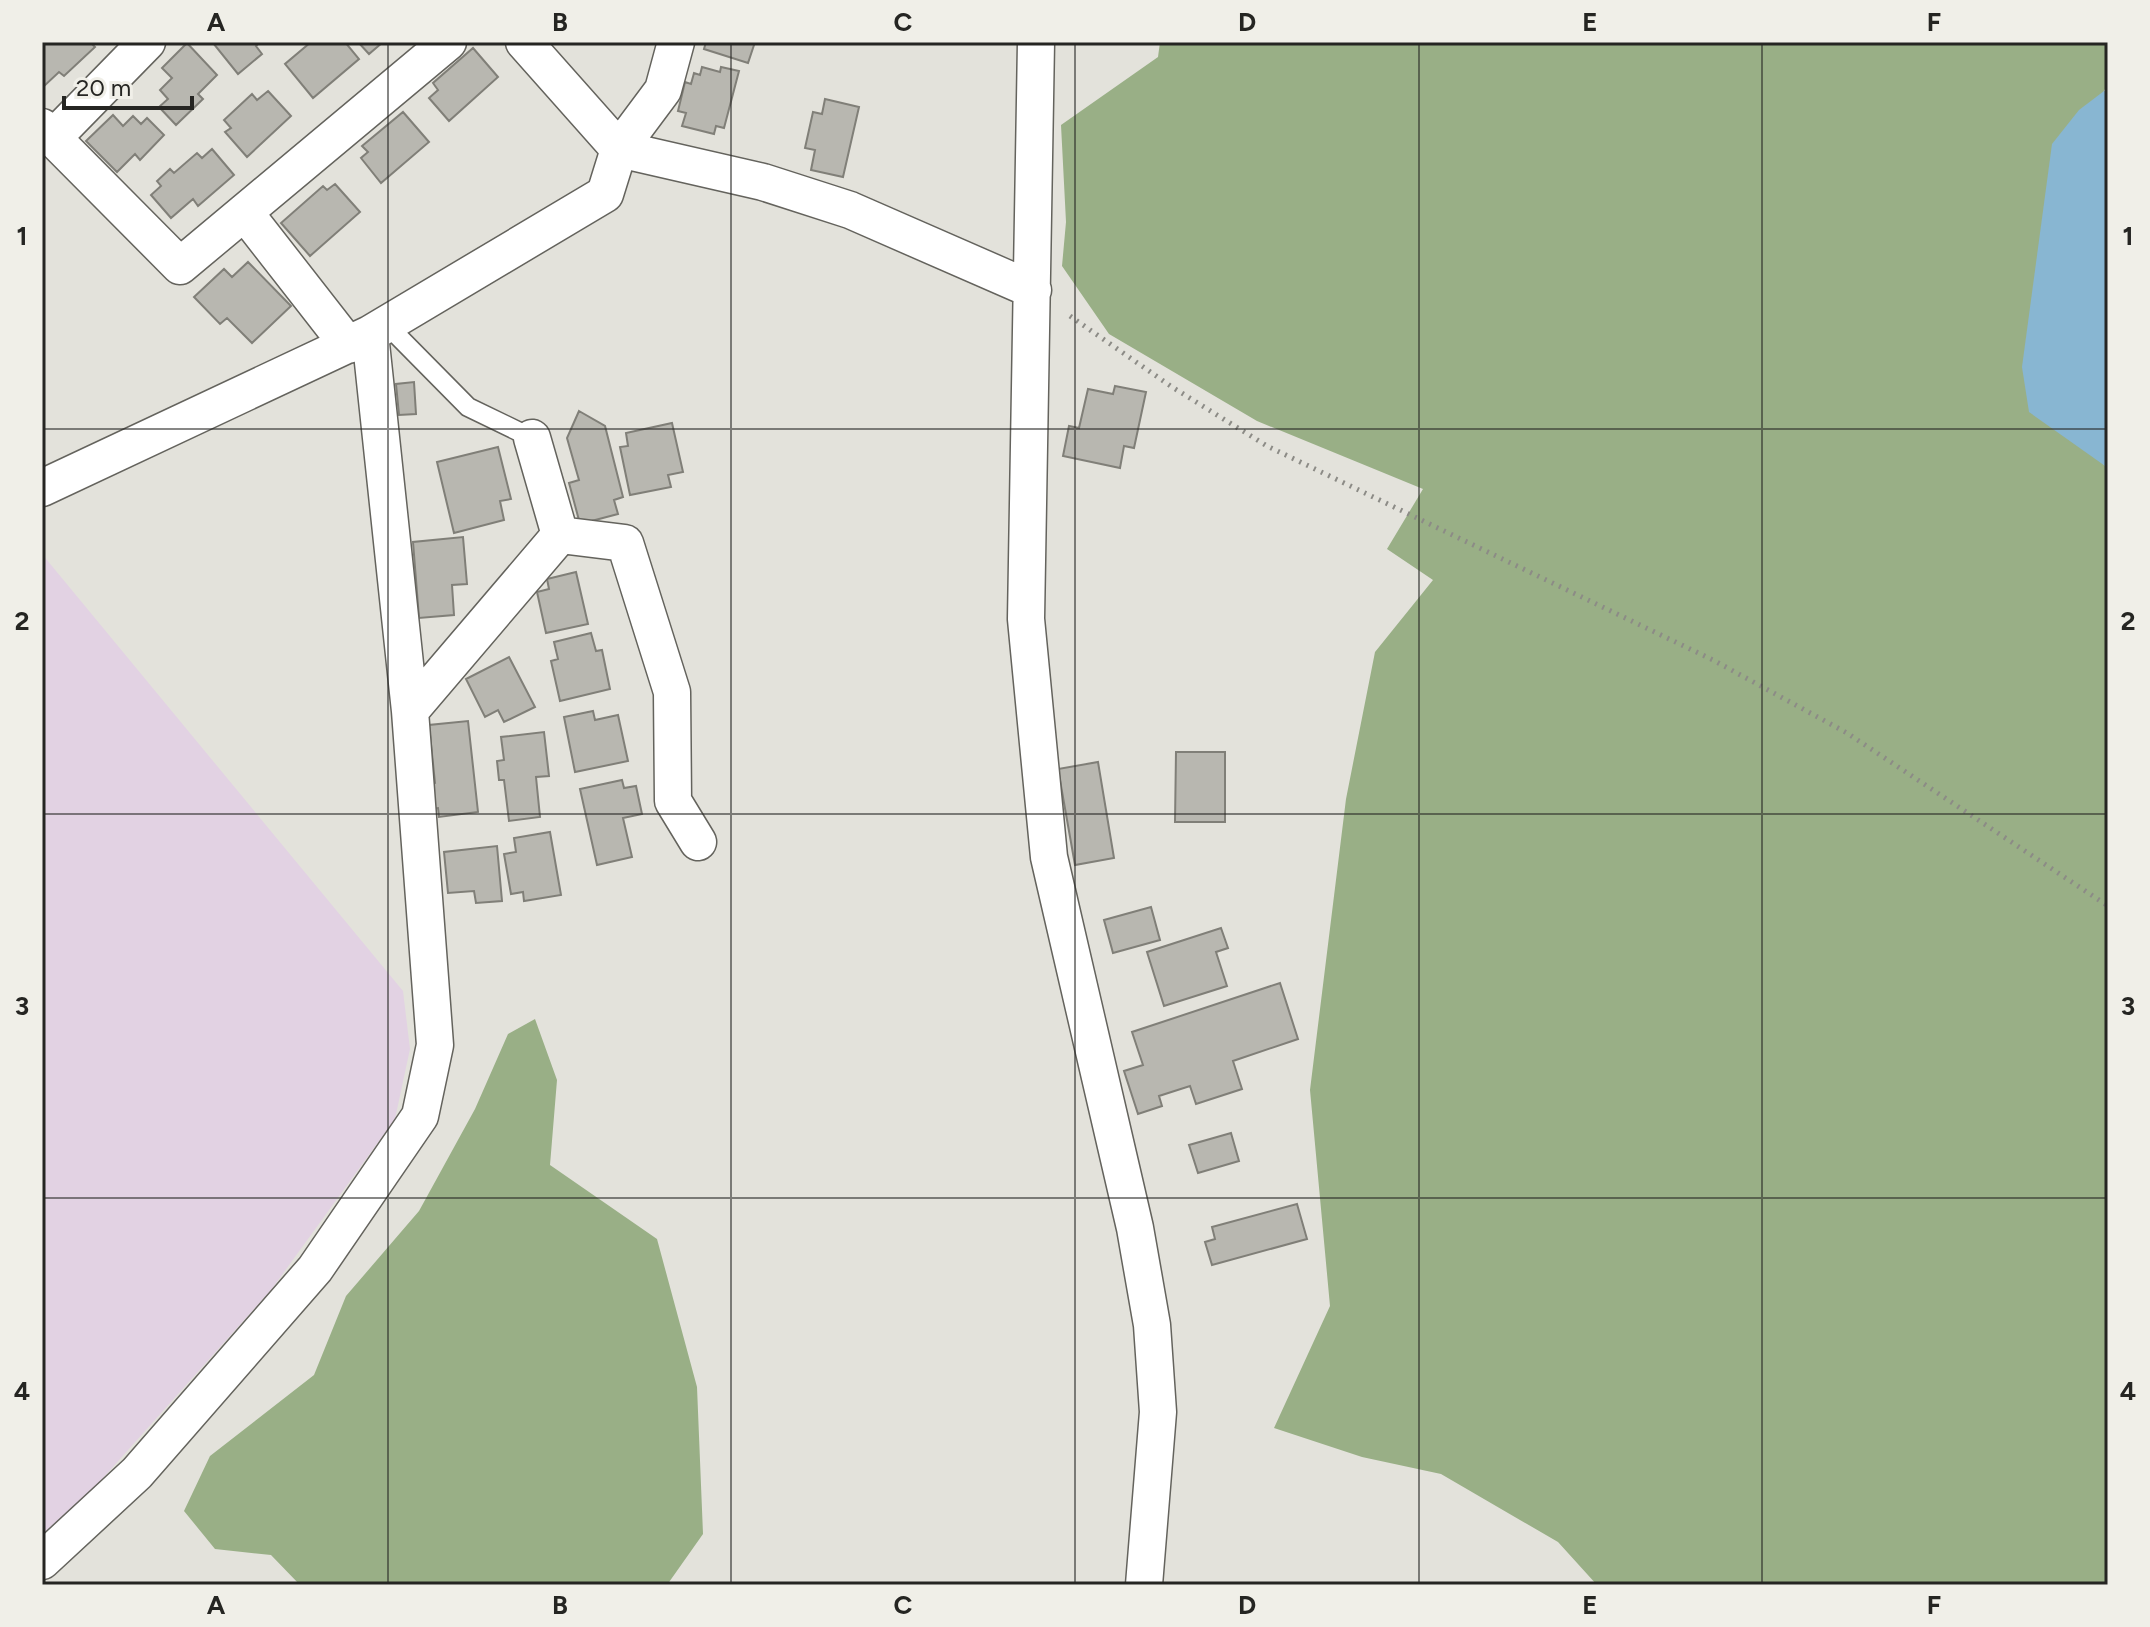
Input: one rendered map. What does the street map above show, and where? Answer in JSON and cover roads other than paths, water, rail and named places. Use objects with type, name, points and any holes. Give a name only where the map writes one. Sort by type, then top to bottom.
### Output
[{"type":"street","points":[[147,42],[47,132],[180,266],[448,42]]},
{"type":"street","points":[[524,42],[619,149],[763,182],[850,210],[1033,290]]},
{"type":"street","points":[[42,488],[368,334],[605,194],[619,149],[663,90],[676,42]]},
{"type":"street","points":[[1036,42],[1026,619],[1049,857],[1135,1228],[1152,1325],[1158,1412],[1144,1585]]},
{"type":"street","points":[[42,1561],[137,1473],[315,1269],[420,1116],[435,1045],[410,711],[368,334],[245,213]]},
{"type":"street","points":[[532,438],[560,535]]},
{"type":"street","points":[[410,711],[560,535]]},
{"type":"street","points":[[560,535],[625,543],[672,692],[673,801],[698,842]]},
{"type":"lane","points":[[368,334],[468,407],[532,438]]},
{"type":"water","points":[[2108,88],[2108,468],[2029,412],[2022,367],[2052,144],[2079,110]]}]
